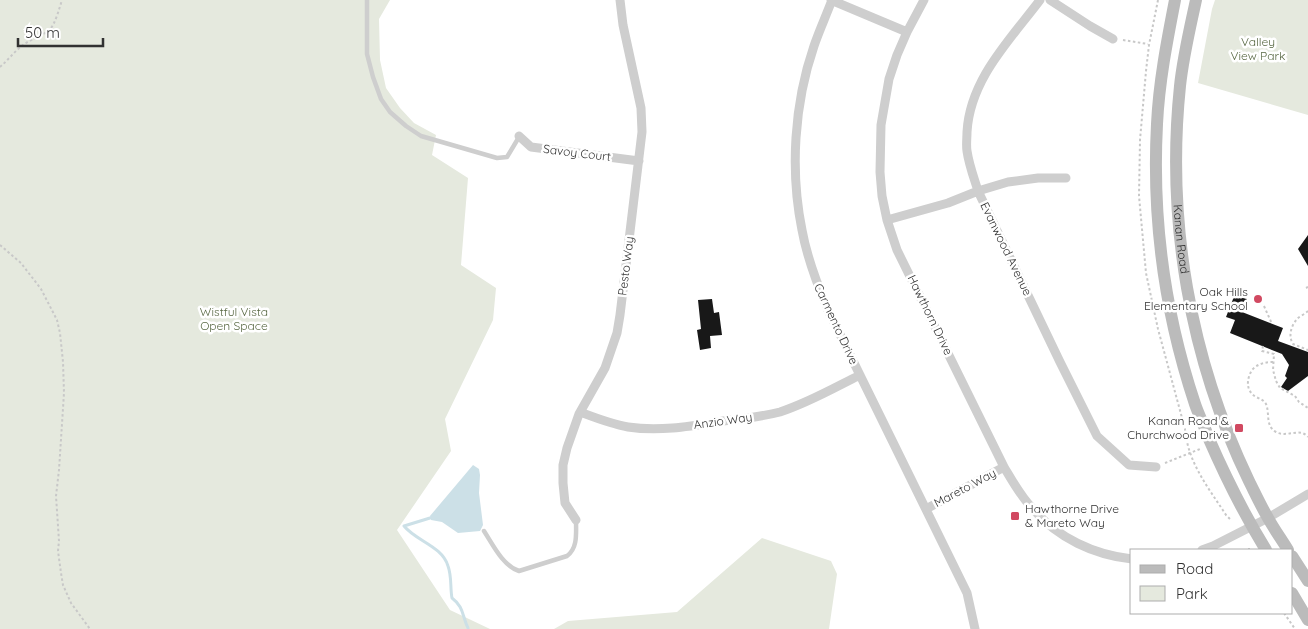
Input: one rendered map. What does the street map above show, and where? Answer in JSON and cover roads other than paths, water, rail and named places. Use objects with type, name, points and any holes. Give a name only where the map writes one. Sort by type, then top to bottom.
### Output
[{"type":"main road","name":"Kanan Road","points":[[1175,0],[1161,81],[1157,122],[1156,170],[1158,220],[1169,305],[1182,363],[1196,406],[1224,474],[1265,549]]},
{"type":"main road","name":"Kanan Road","points":[[1196,0],[1180,85],[1177,126],[1176,181],[1182,266],[1203,360],[1217,406],[1237,455],[1268,518],[1287,549]]},
{"type":"main road","points":[[1293,558],[1308,581]]},
{"type":"main road","points":[[1293,595],[1308,620]]},
{"type":"street","name":"Pesto Way","points":[[576,520],[565,502],[563,465],[580,412],[604,368],[617,332],[642,132],[641,108],[623,25],[620,0]]},
{"type":"street","points":[[832,0],[907,32]]},
{"type":"street","name":"Carmento Drive","points":[[832,0],[814,47],[802,92],[796,138],[796,188],[802,230],[814,275],[828,310],[967,593],[975,629]]},
{"type":"street","name":"Hawthorn Drive","points":[[924,0],[897,55],[889,79],[881,125],[880,172],[882,196],[887,220],[897,250],[1004,467],[1022,496],[1047,524],[1062,535],[1098,552],[1130,559]]},
{"type":"street","name":"Evanwood Avenue","points":[[1040,0],[990,66],[980,84],[973,101],[968,124],[966,150],[978,191],[1097,436],[1129,465],[1156,467]]},
{"type":"street","points":[[1050,0],[1113,39]]},
{"type":"street","name":"Savoy Court","points":[[519,136],[530,147],[638,161]]},
{"type":"street","points":[[887,220],[948,203],[1008,182],[1038,178],[1066,178]]},
{"type":"street","name":"Anzio Way","points":[[580,412],[603,421],[628,427],[676,428],[780,412],[860,375]]},
{"type":"street","name":"Mareto Way","points":[[926,508],[1004,467]]},
{"type":"street","points":[[1204,549],[1268,518],[1308,494]]},
{"type":"lane","points":[[367,0],[367,54],[381,99],[390,112],[406,126],[422,136],[497,158],[507,157],[519,136]]},
{"type":"lane","points":[[484,531],[506,562],[519,571],[568,556],[576,544],[576,520]]},
{"type":"waterway","points":[[430,518],[404,526],[440,553],[445,559],[450,574],[452,598],[461,608],[468,628]]},
{"type":"place","name":"Oak Hills Elementary School","points":[[1258,299]]},
{"type":"place","name":"Kanan Road & Churchwood Drive","points":[[1239,428]]},
{"type":"place","name":"Hawthorne Drive & Mareto Way","points":[[1015,516]]},
{"type":"park label","name":"Valley View Park","points":[[1258,49]]},
{"type":"park label","name":"Wistful Vista Open Space","points":[[234,319]]}]
